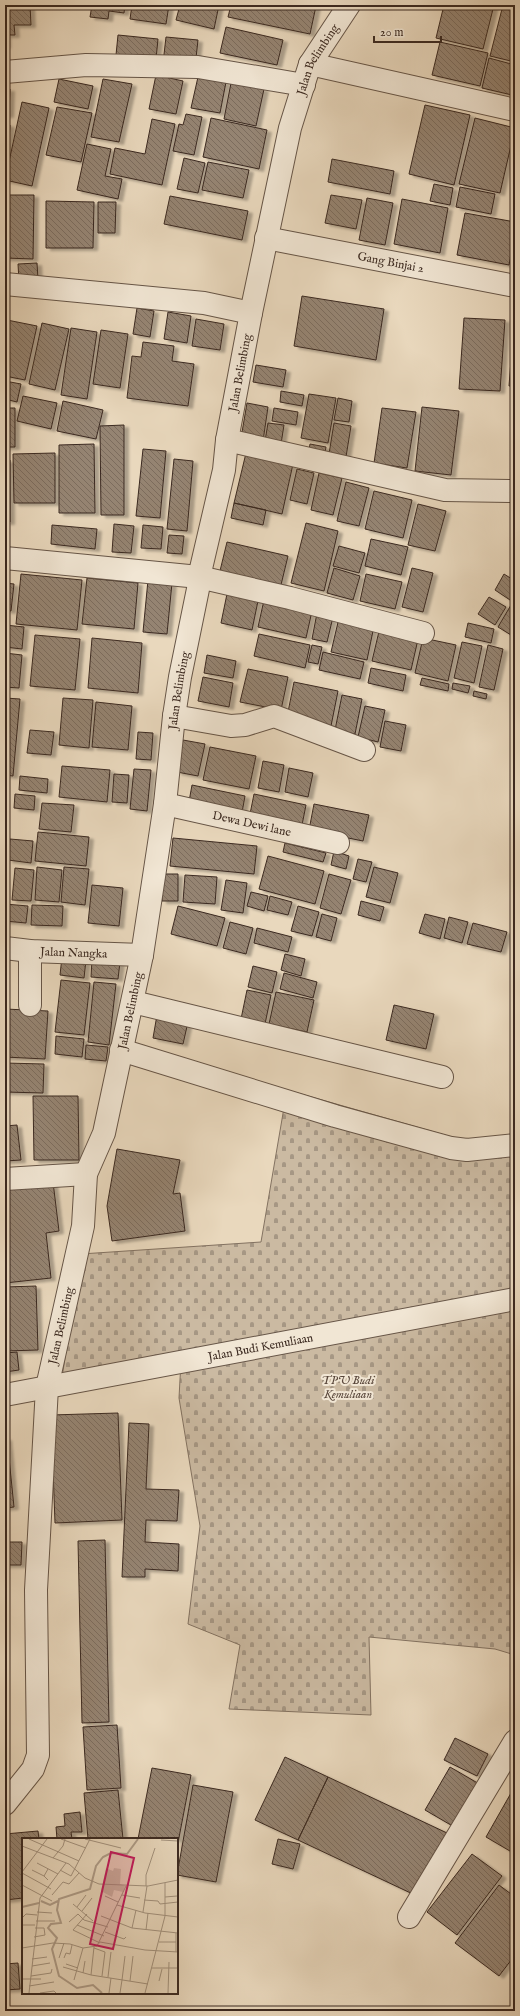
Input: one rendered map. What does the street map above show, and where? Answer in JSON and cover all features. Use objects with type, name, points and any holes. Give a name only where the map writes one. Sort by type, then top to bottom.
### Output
[{"type":"street","name":"Jalan Belimbing","points":[[5,1804],[32,1769],[38,1755],[36,1590],[47,1387],[83,1226],[86,1174],[104,1133],[142,955],[165,804],[174,716],[199,577],[224,470],[227,440],[251,313],[290,128],[307,75],[349,5]]},
{"type":"street","points":[[5,72],[86,65],[198,68],[307,75],[515,110]]},
{"type":"street","name":"Gang Binjai 2","points":[[266,238],[515,286]]},
{"type":"street","points":[[5,284],[204,303],[251,313]]},
{"type":"street","points":[[227,440],[445,490],[515,491]]},
{"type":"street","points":[[5,558],[199,577],[290,598],[423,633]]},
{"type":"street","points":[[174,716],[232,726],[245,725],[274,716],[364,750]]},
{"type":"street","name":"Dewa Dewi lane","points":[[165,804],[338,843]]},
{"type":"street","name":"Jalan Nangka","points":[[5,948],[30,951],[142,955]]},
{"type":"street","points":[[30,951],[30,1005]]},
{"type":"street","points":[[133,1002],[442,1077]]},
{"type":"street","points":[[121,1050],[335,1116],[451,1148],[467,1150],[515,1145]]},
{"type":"street","points":[[5,1179],[86,1174]]},
{"type":"street","name":"Jalan Budi Kemuliaan","points":[[5,1395],[515,1299]]},
{"type":"street","points":[[409,1917],[515,1741]]},
{"type":"green space","name":"TPU Budi Kemuliaan","points":[[287,1090],[515,1155],[515,1655],[495,1649],[369,1637],[371,1715],[229,1709],[240,1645],[188,1624],[200,1526],[179,1398],[181,1361],[61,1384],[81,1254],[261,1242]]},
{"type":"building","points":[[5,5],[30,5],[31,25],[14,25],[15,35],[6,35],[6,46]]},
{"type":"building","points":[[92,5],[125,5],[124,13],[109,11],[108,19],[90,17]]},
{"type":"building","points":[[132,5],[169,5],[166,24],[130,19]]},
{"type":"building","points":[[180,5],[219,5],[214,29],[176,20]]},
{"type":"building","points":[[231,5],[316,6],[310,34],[228,17]]},
{"type":"building","points":[[444,5],[494,5],[483,49],[436,38]]},
{"type":"building","points":[[503,5],[515,6],[515,62],[490,56]]},
{"type":"building","points":[[226,27],[283,40],[277,65],[220,53]]},
{"type":"building","points":[[118,35],[158,39],[156,59],[116,55]]},
{"type":"building","points":[[166,37],[198,40],[195,67],[163,63]]},
{"type":"building","points":[[440,42],[488,53],[480,86],[432,75]]},
{"type":"building","points":[[489,58],[515,65],[515,82],[512,95],[482,88]]},
{"type":"building","points":[[156,75],[183,81],[176,114],[149,109]]},
{"type":"building","points":[[198,77],[226,82],[220,113],[191,108]]},
{"type":"building","points":[[59,79],[93,86],[88,109],[54,102]]},
{"type":"building","points":[[103,79],[132,84],[119,142],[91,137]]},
{"type":"building","points":[[231,83],[264,89],[256,126],[224,119]]},
{"type":"building","points":[[5,89],[10,89],[9,115],[5,115]]},
{"type":"building","points":[[22,102],[49,108],[32,186],[5,180]]},
{"type":"building","points":[[425,105],[470,115],[454,185],[409,174]]},
{"type":"building","points":[[57,107],[92,113],[81,162],[46,155]]},
{"type":"building","points":[[186,114],[202,117],[194,155],[173,151],[179,124],[183,125]]},
{"type":"building","points":[[211,118],[267,130],[259,169],[203,157]]},
{"type":"building","points":[[475,118],[515,128],[500,193],[459,184]]},
{"type":"building","points":[[152,119],[175,124],[162,185],[110,174],[115,148],[145,154]]},
{"type":"building","points":[[5,124],[10,125],[8,155],[5,154]]},
{"type":"building","points":[[87,144],[111,149],[105,176],[122,179],[118,199],[77,190]]},
{"type":"building","points":[[184,158],[205,163],[198,193],[177,189]]},
{"type":"building","points":[[332,159],[394,171],[390,194],[328,182]]},
{"type":"building","points":[[208,162],[249,170],[243,198],[202,190]]},
{"type":"building","points":[[434,184],[453,188],[450,205],[430,201]]},
{"type":"building","points":[[460,187],[495,194],[491,214],[456,207]]},
{"type":"building","points":[[5,195],[34,195],[33,259],[5,258]]},
{"type":"building","points":[[331,195],[362,200],[356,229],[325,223]]},
{"type":"building","points":[[170,196],[248,211],[242,240],[164,224]]},
{"type":"building","points":[[367,198],[393,203],[385,245],[359,240]]},
{"type":"building","points":[[402,199],[448,208],[440,253],[394,244]]},
{"type":"building","points":[[46,201],[94,202],[93,248],[46,248]]},
{"type":"building","points":[[98,202],[116,202],[115,233],[98,233]]},
{"type":"building","points":[[465,213],[515,222],[515,234],[509,265],[457,255]]},
{"type":"building","points":[[37,263],[38,279],[19,281],[18,264]]},
{"type":"building","points":[[302,296],[384,309],[376,360],[294,346]]},
{"type":"building","points":[[137,308],[154,311],[150,337],[133,334]]},
{"type":"building","points":[[168,312],[191,316],[187,343],[164,339]]},
{"type":"building","points":[[464,318],[505,320],[500,391],[459,389]]},
{"type":"building","points":[[196,319],[224,324],[220,350],[192,346]]},
{"type":"building","points":[[7,320],[37,326],[25,380],[5,376],[5,328]]},
{"type":"building","points":[[514,321],[515,386],[509,386]]},
{"type":"building","points":[[42,323],[69,329],[55,390],[29,384]]},
{"type":"building","points":[[71,328],[97,332],[87,399],[61,395]]},
{"type":"building","points":[[101,330],[128,334],[120,388],[93,384]]},
{"type":"building","points":[[143,342],[174,346],[172,361],[194,364],[188,406],[127,398],[132,356],[141,357]]},
{"type":"building","points":[[256,365],[286,370],[283,387],[253,382]]},
{"type":"building","points":[[5,381],[21,384],[17,402],[5,399]]},
{"type":"building","points":[[281,391],[304,395],[302,406],[280,402]]},
{"type":"building","points":[[309,394],[336,398],[328,443],[301,438]]},
{"type":"building","points":[[23,396],[57,403],[51,429],[17,421]]},
{"type":"building","points":[[338,398],[352,401],[349,422],[334,420]]},
{"type":"building","points":[[63,401],[103,410],[96,439],[57,431]]},
{"type":"building","points":[[247,403],[268,407],[263,441],[241,438]]},
{"type":"building","points":[[422,407],[459,411],[451,475],[415,471]]},
{"type":"building","points":[[5,408],[15,408],[15,447],[5,447]]},
{"type":"building","points":[[274,408],[298,412],[296,425],[272,421]]},
{"type":"building","points":[[382,408],[416,412],[407,468],[374,463]]},
{"type":"building","points":[[268,423],[284,425],[281,444],[265,441]]},
{"type":"building","points":[[334,423],[351,426],[345,463],[328,460]]},
{"type":"building","points":[[124,425],[124,515],[101,515],[100,426]]},
{"type":"building","points":[[94,444],[95,513],[59,513],[59,445]]},
{"type":"building","points":[[310,444],[326,447],[324,458],[308,455]]},
{"type":"building","points":[[143,449],[166,451],[160,518],[136,516]]},
{"type":"building","points":[[55,453],[55,503],[14,503],[13,454]]},
{"type":"building","points":[[246,453],[293,464],[282,514],[234,503]]},
{"type":"building","points":[[174,459],[193,461],[187,531],[167,529]]},
{"type":"building","points":[[5,460],[10,460],[10,522],[5,522]]},
{"type":"building","points":[[297,469],[314,473],[307,504],[290,500]]},
{"type":"building","points":[[319,473],[342,478],[333,515],[311,510]]},
{"type":"building","points":[[346,482],[369,488],[359,526],[337,521]]},
{"type":"building","points":[[374,491],[412,500],[403,538],[365,529]]},
{"type":"building","points":[[234,503],[266,510],[263,525],[231,518]]},
{"type":"building","points":[[418,504],[446,511],[435,551],[408,545]]},
{"type":"building","points":[[306,523],[338,531],[324,591],[291,583]]},
{"type":"building","points":[[114,524],[134,526],[131,553],[112,552]]},
{"type":"building","points":[[52,525],[97,529],[95,549],[51,544]]},
{"type":"building","points":[[143,525],[163,527],[161,549],[141,548]]},
{"type":"building","points":[[169,535],[184,536],[182,554],[167,553]]},
{"type":"building","points":[[371,539],[408,547],[401,575],[365,566]]},
{"type":"building","points":[[227,542],[288,556],[280,589],[219,575]]},
{"type":"building","points":[[339,546],[365,553],[359,573],[333,566]]},
{"type":"building","points":[[334,568],[360,576],[353,600],[327,593]]},
{"type":"building","points":[[412,568],[433,573],[423,612],[402,607]]},
{"type":"building","points":[[21,574],[82,580],[77,630],[16,624]]},
{"type":"building","points":[[366,574],[402,582],[395,609],[360,601]]},
{"type":"building","points":[[504,574],[515,581],[515,598],[513,602],[495,590]]},
{"type":"building","points":[[87,578],[138,583],[134,629],[82,624]]},
{"type":"building","points":[[148,580],[172,583],[167,634],[143,632]]},
{"type":"building","points":[[5,583],[14,584],[11,611],[5,610]]},
{"type":"building","points":[[228,589],[259,596],[252,630],[221,623]]},
{"type":"building","points":[[489,597],[506,607],[495,625],[478,614]]},
{"type":"building","points":[[264,600],[312,611],[306,638],[258,627]]},
{"type":"building","points":[[511,605],[515,607],[515,628],[511,635],[498,627]]},
{"type":"building","points":[[317,613],[333,617],[327,642],[312,639]]},
{"type":"building","points":[[339,618],[374,626],[367,660],[331,652]]},
{"type":"building","points":[[468,623],[494,629],[491,643],[465,637]]},
{"type":"building","points":[[5,625],[24,627],[22,649],[5,647]]},
{"type":"building","points":[[380,627],[419,635],[411,670],[372,661]]},
{"type":"building","points":[[259,634],[310,645],[305,668],[254,656]]},
{"type":"building","points":[[35,635],[80,639],[75,690],[30,686]]},
{"type":"building","points":[[92,638],[142,643],[138,693],[88,688]]},
{"type":"building","points":[[423,638],[456,645],[448,681],[415,673]]},
{"type":"building","points":[[462,642],[482,646],[474,683],[454,678]]},
{"type":"building","points":[[312,645],[322,647],[318,664],[308,662]]},
{"type":"building","points":[[488,645],[503,649],[494,690],[479,687]]},
{"type":"building","points":[[323,652],[364,662],[360,679],[319,670]]},
{"type":"building","points":[[5,653],[22,655],[19,688],[5,687]]},
{"type":"building","points":[[207,655],[236,661],[233,678],[204,673]]},
{"type":"building","points":[[371,668],[406,675],[403,691],[368,683]]},
{"type":"building","points":[[248,669],[288,677],[281,710],[240,702]]},
{"type":"building","points":[[203,677],[233,683],[229,707],[198,701]]},
{"type":"building","points":[[422,678],[449,684],[448,691],[420,685]]},
{"type":"building","points":[[294,682],[338,691],[331,726],[287,717]]},
{"type":"building","points":[[453,683],[470,686],[468,693],[452,689]]},
{"type":"building","points":[[474,691],[487,694],[486,699],[473,696]]},
{"type":"building","points":[[342,695],[362,699],[355,734],[335,730]]},
{"type":"building","points":[[5,698],[20,699],[13,776],[5,775]]},
{"type":"building","points":[[63,698],[93,700],[89,748],[59,745]]},
{"type":"building","points":[[96,702],[132,706],[128,750],[92,747]]},
{"type":"building","points":[[365,706],[385,710],[378,742],[358,737]]},
{"type":"building","points":[[385,721],[406,725],[401,751],[380,747]]},
{"type":"building","points":[[30,730],[54,732],[51,755],[27,753]]},
{"type":"building","points":[[138,732],[153,733],[151,760],[136,759]]},
{"type":"building","points":[[183,740],[205,744],[198,776],[177,772]]},
{"type":"building","points":[[210,747],[256,756],[249,789],[203,780]]},
{"type":"building","points":[[263,761],[284,765],[279,792],[258,788]]},
{"type":"building","points":[[62,766],[110,770],[107,802],[59,797]]},
{"type":"building","points":[[289,768],[313,773],[308,797],[285,792]]},
{"type":"building","points":[[134,769],[151,770],[147,811],[130,809]]},
{"type":"building","points":[[114,774],[129,775],[127,803],[112,802]]},
{"type":"building","points":[[20,776],[48,779],[47,793],[19,790]]},
{"type":"building","points":[[192,785],[245,796],[241,818],[188,807]]},
{"type":"building","points":[[15,794],[35,796],[34,810],[14,808]]},
{"type":"building","points":[[254,794],[306,805],[302,825],[250,814]]},
{"type":"building","points":[[42,803],[74,805],[71,832],[39,829]]},
{"type":"building","points":[[314,804],[369,815],[363,841],[309,830]]},
{"type":"building","points":[[38,832],[89,837],[86,866],[35,861]]},
{"type":"building","points":[[173,838],[257,846],[254,874],[170,866]]},
{"type":"building","points":[[10,839],[33,841],[31,863],[8,860]]},
{"type":"building","points":[[285,843],[326,853],[323,862],[283,852]]},
{"type":"building","points":[[334,851],[349,856],[346,869],[331,865]]},
{"type":"building","points":[[268,856],[324,871],[315,904],[259,889]]},
{"type":"building","points":[[358,859],[372,862],[366,882],[353,879]]},
{"type":"building","points":[[37,867],[62,870],[59,902],[35,900]]},
{"type":"building","points":[[64,867],[89,869],[85,905],[61,902]]},
{"type":"building","points":[[374,867],[398,873],[390,903],[366,897]]},
{"type":"building","points":[[15,868],[34,870],[31,901],[12,900]]},
{"type":"building","points":[[162,874],[178,874],[178,901],[162,901]]},
{"type":"building","points":[[329,874],[351,880],[341,914],[320,908]]},
{"type":"building","points":[[185,875],[217,877],[215,904],[183,902]]},
{"type":"building","points":[[226,880],[247,883],[243,913],[221,910]]},
{"type":"building","points":[[92,885],[123,888],[119,926],[88,923]]},
{"type":"building","points":[[251,892],[268,896],[264,911],[247,906]]},
{"type":"building","points":[[270,896],[292,902],[288,915],[267,910]]},
{"type":"building","points":[[361,901],[384,907],[380,921],[358,915]]},
{"type":"building","points":[[5,904],[28,906],[26,923],[5,921]]},
{"type":"building","points":[[32,905],[63,906],[62,926],[31,925]]},
{"type":"building","points":[[178,906],[225,918],[217,946],[171,934]]},
{"type":"building","points":[[298,906],[319,912],[312,936],[291,931]]},
{"type":"building","points":[[322,914],[337,918],[331,941],[316,937]]},
{"type":"building","points":[[425,914],[445,919],[440,939],[419,933]]},
{"type":"building","points":[[449,917],[468,922],[462,943],[444,938]]},
{"type":"building","points":[[230,922],[253,928],[246,954],[223,948]]},
{"type":"building","points":[[473,923],[507,932],[501,952],[467,944]]},
{"type":"building","points":[[257,928],[292,937],[288,952],[254,943]]},
{"type":"building","points":[[285,954],[305,959],[301,976],[281,970]]},
{"type":"building","points":[[62,957],[86,960],[84,978],[60,975]]},
{"type":"building","points":[[92,959],[120,962],[118,979],[91,977]]},
{"type":"building","points":[[253,966],[277,972],[272,993],[248,987]]},
{"type":"building","points":[[284,973],[317,982],[313,998],[280,989]]},
{"type":"building","points":[[61,980],[90,983],[84,1035],[55,1032]]},
{"type":"building","points":[[94,982],[116,984],[109,1045],[88,1042]]},
{"type":"building","points":[[247,990],[271,995],[265,1024],[241,1019]]},
{"type":"building","points":[[276,992],[314,1000],[307,1032],[269,1024]]},
{"type":"building","points":[[394,1005],[434,1014],[426,1049],[386,1040]]},
{"type":"building","points":[[5,1009],[48,1011],[45,1059],[5,1057]]},
{"type":"building","points":[[157,1015],[188,1022],[183,1044],[153,1038]]},
{"type":"building","points":[[56,1036],[84,1039],[82,1057],[55,1054]]},
{"type":"building","points":[[86,1045],[108,1047],[106,1061],[85,1059]]},
{"type":"building","points":[[5,1063],[44,1064],[43,1093],[5,1092]]},
{"type":"building","points":[[33,1096],[78,1096],[79,1160],[34,1160]]},
{"type":"building","points":[[17,1125],[21,1160],[5,1161],[5,1126]]},
{"type":"building","points":[[117,1149],[180,1160],[173,1194],[180,1193],[185,1231],[112,1241],[107,1206]]},
{"type":"building","points":[[53,1182],[59,1231],[46,1233],[51,1278],[5,1283],[5,1187]]},
{"type":"building","points":[[36,1286],[38,1350],[5,1351],[5,1287]]},
{"type":"building","points":[[17,1352],[19,1370],[5,1372],[5,1353]]},
{"type":"building","points":[[118,1413],[122,1520],[55,1523],[51,1415]]},
{"type":"building","points":[[129,1423],[149,1424],[146,1489],[179,1490],[177,1521],[146,1520],[145,1542],[179,1544],[178,1571],[145,1569],[145,1577],[122,1577]]},
{"type":"building","points":[[5,1438],[7,1438],[14,1507],[5,1508]]},
{"type":"building","points":[[105,1540],[109,1722],[82,1723],[78,1541]]},
{"type":"building","points":[[5,1542],[22,1542],[21,1565],[5,1565]]},
{"type":"building","points":[[117,1725],[121,1788],[87,1790],[83,1727]]},
{"type":"building","points":[[455,1738],[488,1754],[477,1776],[444,1760]]},
{"type":"building","points":[[285,1757],[328,1777],[298,1840],[255,1820]]},
{"type":"building","points":[[450,1767],[481,1785],[456,1828],[425,1810]]},
{"type":"building","points":[[152,1768],[191,1775],[178,1843],[178,1838],[138,1838]]},
{"type":"building","points":[[328,1777],[447,1833],[417,1896],[298,1840]]},
{"type":"building","points":[[193,1785],[233,1792],[216,1882],[178,1875]]},
{"type":"building","points":[[515,1786],[515,1854],[486,1837]]},
{"type":"building","points":[[118,1790],[123,1838],[88,1838],[84,1793]]},
{"type":"building","points":[[80,1812],[82,1832],[71,1832],[72,1838],[57,1838],[56,1827],[65,1826],[64,1814]]},
{"type":"building","points":[[38,1831],[39,1838],[22,1838],[22,1898],[5,1900],[5,1834]]},
{"type":"building","points":[[278,1839],[300,1844],[293,1869],[272,1864]]},
{"type":"building","points":[[472,1854],[502,1876],[457,1935],[427,1912]]},
{"type":"building","points":[[499,1885],[515,1897],[515,1955],[499,1976],[455,1943]]},
{"type":"building","points":[[18,1963],[20,1989],[5,1990],[5,1964]]}]
